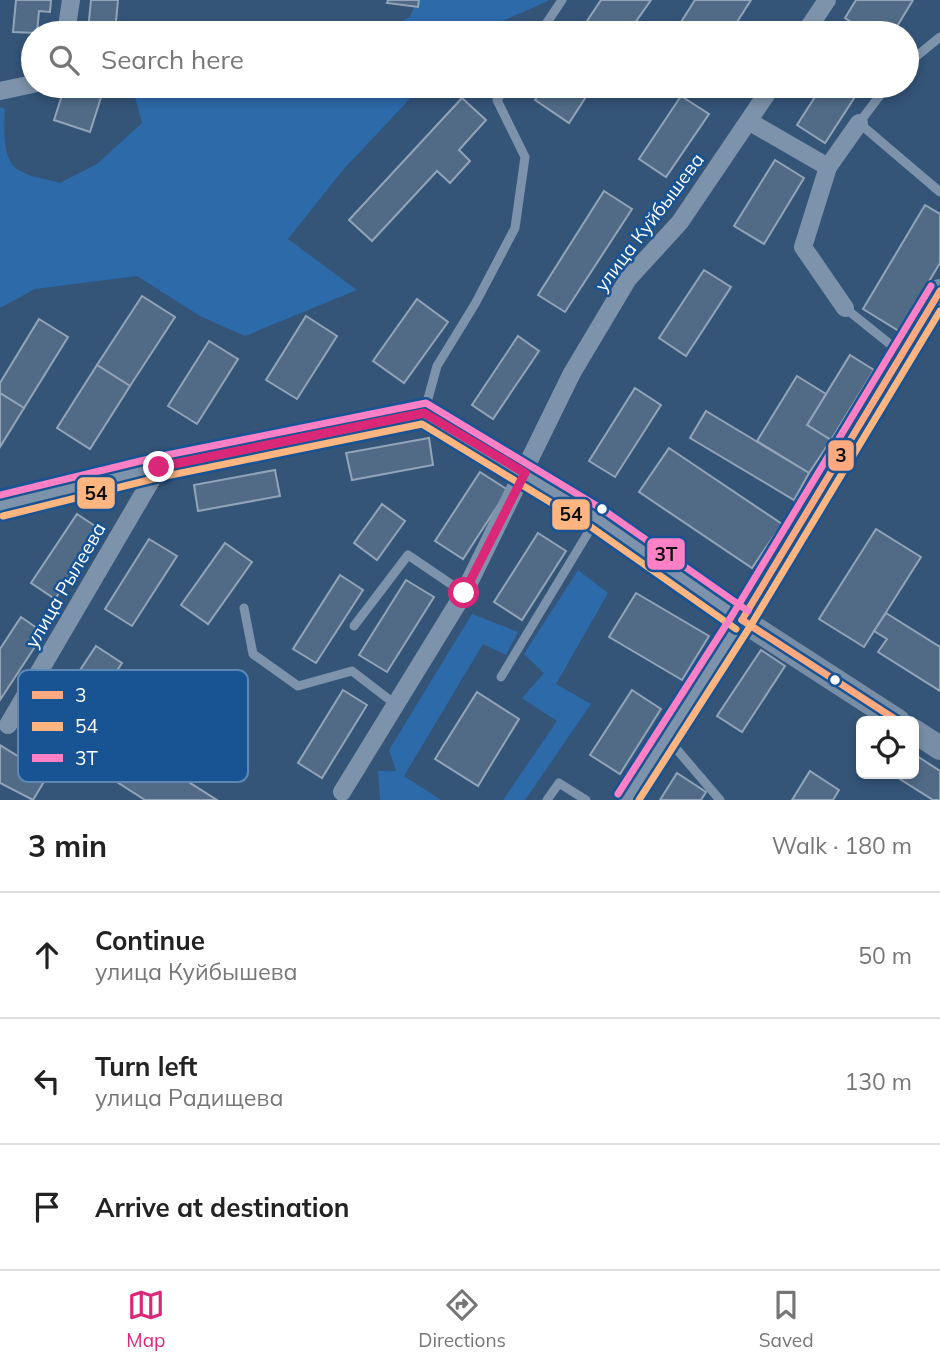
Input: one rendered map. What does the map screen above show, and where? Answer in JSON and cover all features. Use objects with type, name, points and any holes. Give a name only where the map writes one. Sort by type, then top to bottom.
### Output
[{"type":"street","points":[[68,21],[71,0]]},
{"type":"street","points":[[818,21],[827,0]]},
{"type":"street","points":[[0,90],[21,86]]},
{"type":"street","name":"улица Куйбышева","points":[[340,796],[464,593],[572,373],[628,279],[680,222],[765,98]]},
{"type":"street","points":[[750,122],[828,167]]},
{"type":"street","points":[[845,308],[803,247],[828,167],[859,123]]},
{"type":"street","points":[[627,800],[741,620],[940,291]]},
{"type":"street","points":[[0,506],[159,467],[424,413],[597,517],[741,620],[890,716]]},
{"type":"street","name":"улица Рылеева","points":[[40,670],[159,467]]},
{"type":"street","name":"улица Рылеева","points":[[8,725],[18,708]]},
{"type":"street","points":[[919,734],[940,748]]},
{"type":"lane","points":[[548,21],[562,0]]},
{"type":"lane","points":[[919,54],[940,37]]},
{"type":"lane","points":[[424,413],[437,366],[475,304],[515,228],[525,157],[498,98]]},
{"type":"lane","points":[[878,98],[859,123],[940,192]]},
{"type":"lane","points":[[845,308],[902,354]]},
{"type":"lane","points":[[501,677],[597,517]]},
{"type":"lane","points":[[354,626],[408,555],[464,593]]},
{"type":"lane","points":[[244,608],[253,654],[299,686],[352,671],[395,704]]},
{"type":"lane","points":[[667,738],[720,800]]},
{"type":"lane","points":[[547,800],[559,783],[586,800]]},
{"type":"shaded area","points":[[417,0],[548,0],[502,21],[402,21],[410,17]]},
{"type":"shaded area","points":[[135,98],[410,98],[342,171],[288,239],[357,290],[245,336],[200,316],[137,276],[35,289],[0,308],[0,107],[5,109],[6,150],[12,164],[26,174],[60,183],[97,164],[142,123]]},
{"type":"shaded area","points":[[578,570],[608,593],[556,684],[591,704],[525,800],[503,800],[557,721],[522,698],[544,673],[524,654]]},
{"type":"shaded area","points":[[472,614],[518,632],[506,655],[483,644],[404,776],[441,800],[380,800],[378,771],[396,771],[389,750]]},
{"type":"building","points":[[16,0],[51,0],[50,12],[39,11],[38,21],[21,21],[21,32],[13,32]]},
{"type":"building","points":[[91,0],[118,0],[116,21],[89,21]]},
{"type":"building","points":[[388,0],[419,0],[418,7],[387,3]]},
{"type":"building","points":[[601,0],[651,0],[636,21],[587,21]]},
{"type":"building","points":[[695,0],[751,0],[738,21],[682,21]]},
{"type":"building","points":[[856,0],[913,0],[900,21],[850,21],[845,18]]},
{"type":"building","points":[[61,98],[101,98],[90,132],[54,120]]},
{"type":"building","points":[[462,98],[486,120],[459,150],[470,161],[450,183],[437,171],[372,241],[349,220]]},
{"type":"building","points":[[536,98],[585,98],[569,123],[535,100]]},
{"type":"building","points":[[680,98],[684,98],[709,114],[666,177],[639,159]]},
{"type":"building","points":[[814,98],[854,98],[825,143],[797,125]]},
{"type":"building","points":[[775,160],[804,178],[764,244],[734,226]]},
{"type":"building","points":[[604,191],[632,209],[565,312],[538,295]]},
{"type":"building","points":[[925,205],[940,214],[940,263],[899,331],[863,309]]},
{"type":"building","points":[[704,270],[731,287],[686,356],[659,338]]},
{"type":"building","points":[[142,296],[175,317],[130,386],[97,365]]},
{"type":"building","points":[[417,299],[448,322],[404,383],[373,361]]},
{"type":"building","points":[[306,316],[337,336],[297,399],[266,380]]},
{"type":"building","points":[[39,319],[68,337],[24,408],[0,393],[0,383]]},
{"type":"building","points":[[518,336],[539,351],[493,419],[472,405]]},
{"type":"building","points":[[209,341],[238,359],[197,424],[168,406]]},
{"type":"building","points":[[850,355],[874,370],[831,440],[807,425]]},
{"type":"building","points":[[97,365],[130,386],[90,449],[57,428]]},
{"type":"building","points":[[797,376],[826,394],[807,425],[831,440],[809,473],[757,441]]},
{"type":"building","points":[[635,388],[661,405],[615,477],[589,461]]},
{"type":"building","points":[[0,393],[24,408],[0,447]]},
{"type":"building","points":[[706,411],[809,473],[794,500],[690,438]]},
{"type":"building","points":[[429,438],[433,465],[352,480],[346,453]]},
{"type":"building","points":[[669,448],[782,524],[752,568],[639,492]]},
{"type":"building","points":[[275,470],[280,496],[198,511],[194,485]]},
{"type":"building","points":[[480,472],[508,490],[463,559],[435,541]]},
{"type":"building","points":[[382,504],[405,521],[377,560],[354,543]]},
{"type":"building","points":[[77,514],[101,530],[55,599],[31,583]]},
{"type":"building","points":[[876,529],[921,557],[864,647],[819,619]]},
{"type":"building","points":[[538,533],[566,551],[522,620],[494,602]]},
{"type":"building","points":[[149,539],[177,556],[132,626],[105,609]]},
{"type":"building","points":[[225,543],[252,562],[208,624],[181,605]]},
{"type":"building","points":[[340,575],[363,590],[316,663],[293,649]]},
{"type":"building","points":[[406,580],[434,597],[387,672],[359,655]]},
{"type":"building","points":[[636,593],[709,636],[682,680],[609,637]]},
{"type":"building","points":[[886,613],[940,647],[940,691],[878,652],[887,639],[874,631]]},
{"type":"building","points":[[21,617],[44,633],[0,700],[0,649]]},
{"type":"building","points":[[96,646],[122,663],[117,670],[80,670]]},
{"type":"building","points":[[761,650],[785,666],[742,732],[717,716]]},
{"type":"building","points":[[343,690],[367,705],[322,778],[298,763]]},
{"type":"building","points":[[632,690],[661,709],[620,774],[590,755]]},
{"type":"building","points":[[477,692],[519,719],[478,786],[435,759]]},
{"type":"building","points":[[0,745],[18,756],[18,782],[44,782],[33,800],[0,783]]},
{"type":"building","points":[[919,757],[940,771],[940,800],[933,800],[900,779],[919,779]]},
{"type":"building","points":[[810,771],[839,790],[833,800],[792,800]]},
{"type":"building","points":[[677,773],[706,792],[701,800],[660,800]]},
{"type":"building","points":[[117,782],[189,782],[217,800],[145,800]]},
{"type":"transit line","name":"3Т","points":[[618,794],[733,614],[931,286]]},
{"type":"transit line","name":"3","points":[[742,620],[940,291]]},
{"type":"transit line","name":"54","points":[[639,800],[751,625],[940,311]]},
{"type":"transit line","name":"3Т","points":[[0,495],[157,457],[426,403],[602,509],[748,611]]},
{"type":"transit line","name":"54","points":[[3,516],[161,477],[422,424],[591,527],[736,629]]},
{"type":"transit line","name":"3","points":[[742,620],[890,716]]},
{"type":"route","points":[[159,467],[369,422],[424,413],[525,473],[464,593]]}]
